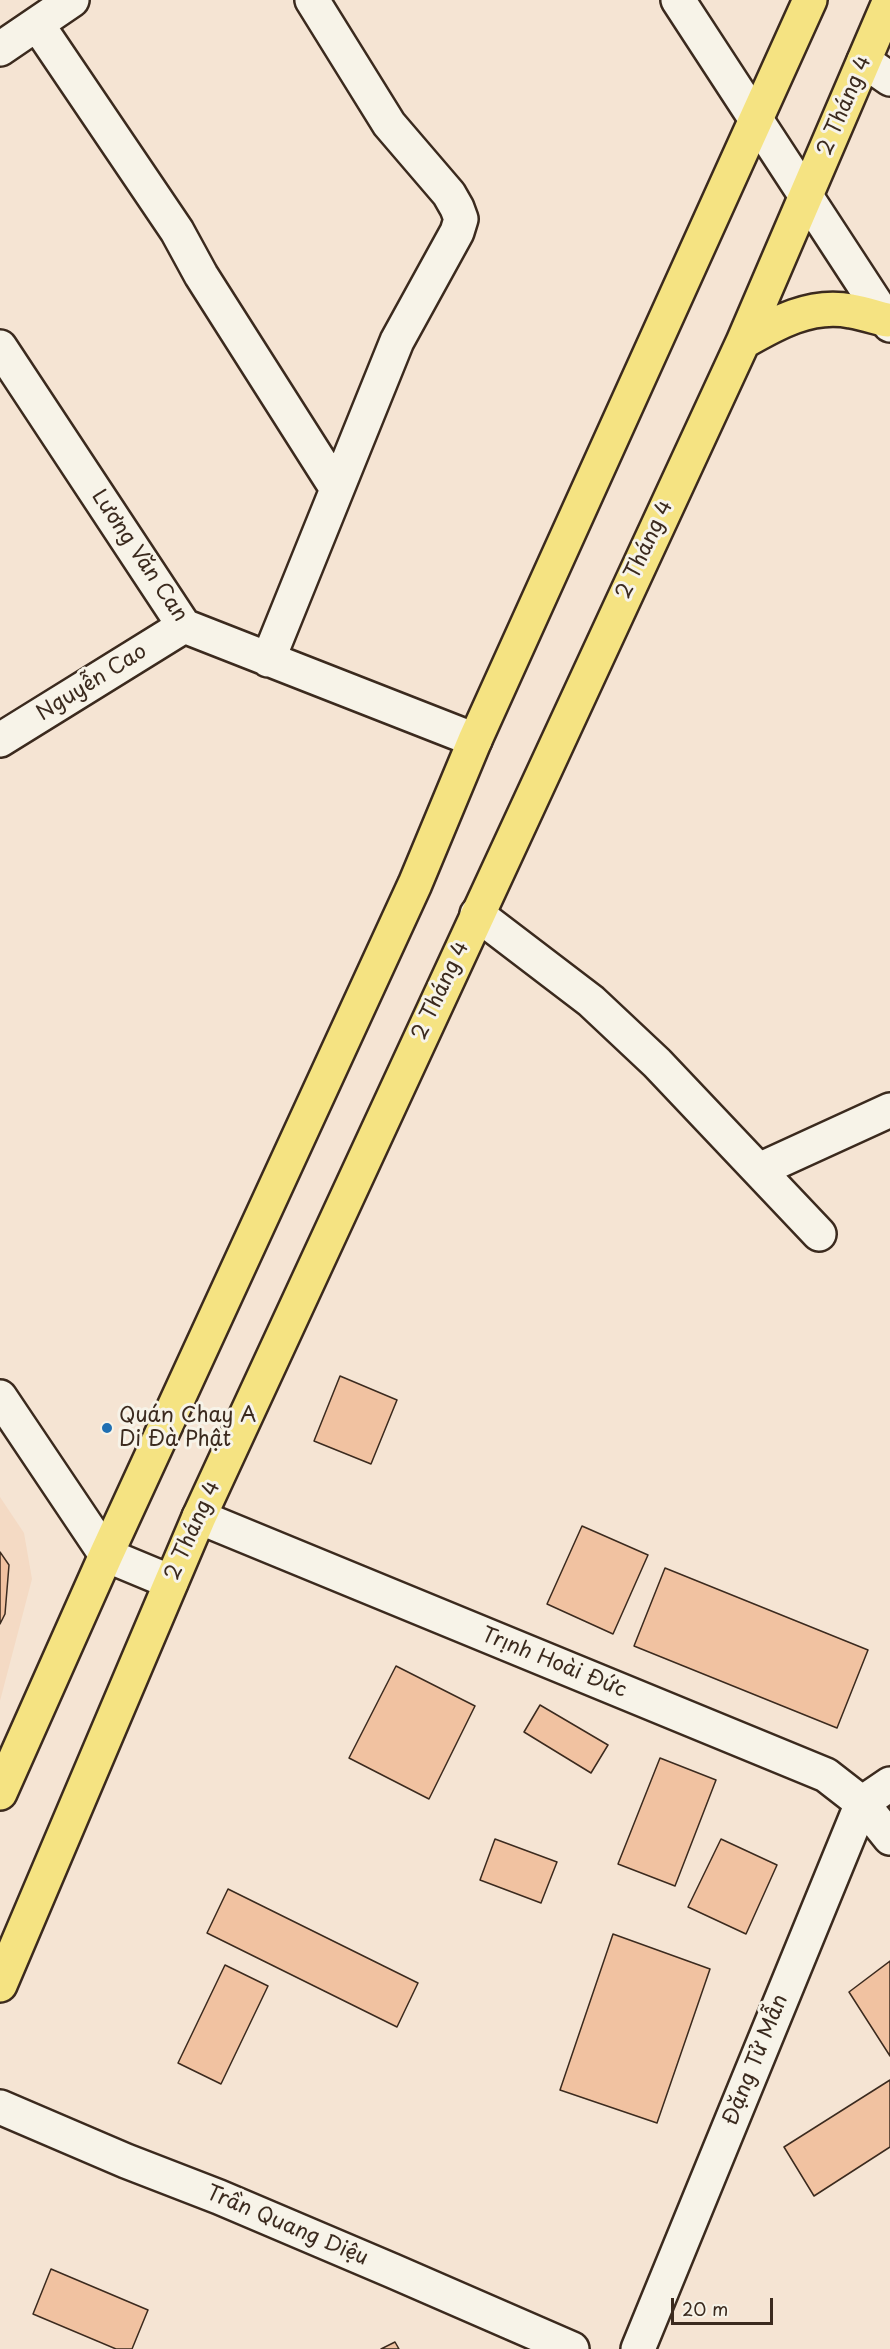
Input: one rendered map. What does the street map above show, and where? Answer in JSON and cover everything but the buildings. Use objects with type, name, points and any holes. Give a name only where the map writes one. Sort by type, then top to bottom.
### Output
[{"type":"main road","points":[[0,1793],[105,1555],[415,884],[475,740],[810,0]]},
{"type":"main road","name":"2 Tháng 4","points":[[0,1985],[199,1516],[742,342],[806,196],[877,70],[890,0]]},
{"type":"main road","points":[[742,342],[779,321],[812,310],[850,310],[889,322]]},
{"type":"street","points":[[0,49],[72,0]]},
{"type":"street","points":[[268,660],[397,341],[457,232],[461,219],[449,194],[389,124],[312,0]]},
{"type":"street","points":[[678,0],[889,322]]},
{"type":"street","points":[[38,24],[166,213],[201,275],[337,489]]},
{"type":"street","name":"Lương Văn Can","points":[[0,347],[184,627],[475,740]]},
{"type":"street","name":"Nguyễn Cao","points":[[0,741],[184,627]]},
{"type":"street","points":[[477,914],[591,1001],[657,1063],[819,1234]]},
{"type":"street","points":[[759,1170],[890,1110]]},
{"type":"street","points":[[0,1397],[105,1555],[171,1582]]},
{"type":"street","name":"Trịnh Hoài Đức","points":[[199,1516],[826,1775],[862,1803],[890,1838]]},
{"type":"street","points":[[862,1803],[890,1784]]},
{"type":"street","name":"Đặng Tử Mẫn","points":[[638,2349],[862,1803]]},
{"type":"street","name":"Trần Quang Diệu","points":[[0,2107],[126,2162],[219,2197],[572,2349]]},
{"type":"shaded area","points":[[0,1497],[24,1533],[32,1579],[0,1701]]},
{"type":"place","name":"Quán Chay A Di Đà Phật","points":[[107,1428]]}]
